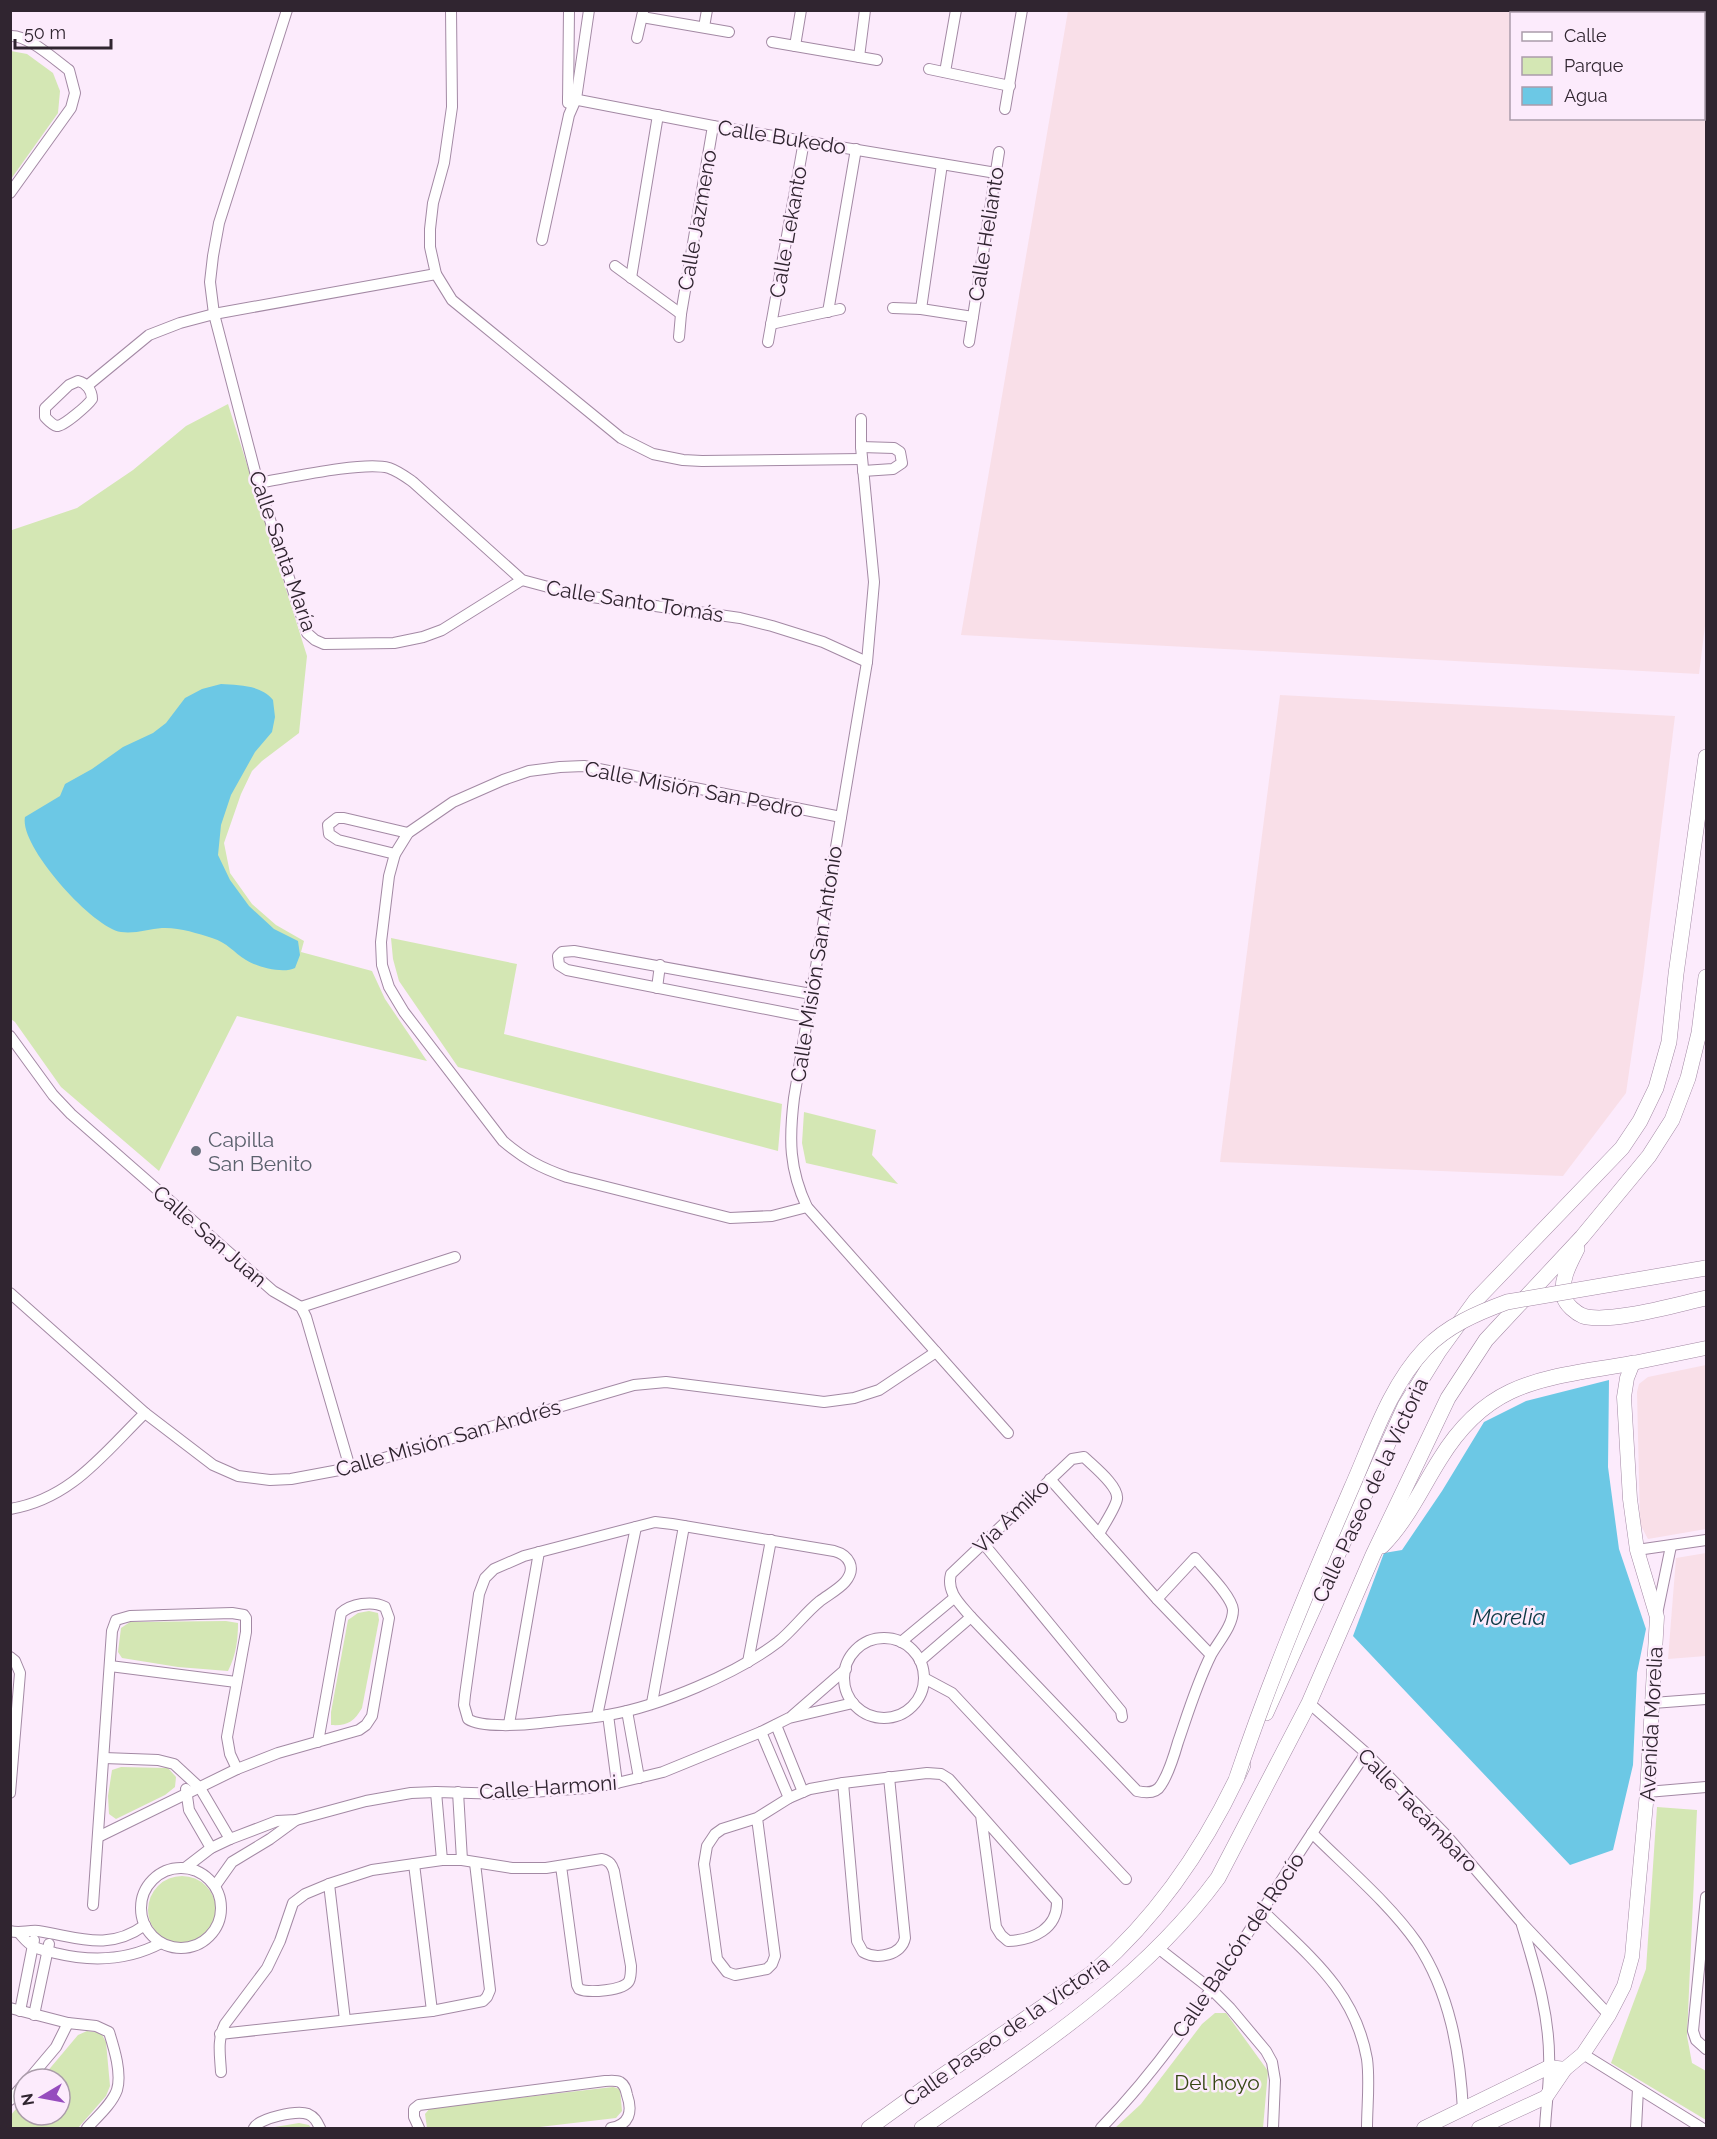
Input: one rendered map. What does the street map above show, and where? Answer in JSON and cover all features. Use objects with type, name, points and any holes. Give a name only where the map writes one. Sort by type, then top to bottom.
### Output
[{"type":"main road","name":"Calle Paseo de la Victoria","points":[[869,2128],[1095,1971],[1134,1935],[1172,1890],[1189,1865],[1238,1777],[1406,1406],[1428,1369],[1476,1300],[1622,1148],[1640,1121],[1656,1088],[1669,1042],[1676,974],[1707,757]]},
{"type":"main road","name":"Calle Paseo de la Victoria","points":[[922,2128],[1094,2006],[1158,1948],[1200,1902],[1218,1878],[1309,1702],[1373,1555],[1454,1389],[1486,1340],[1582,1238],[1649,1156],[1672,1120],[1688,1078],[1699,1033],[1707,977]]},
{"type":"main road","points":[[1582,1238],[1563,1281],[1564,1298],[1570,1307],[1583,1316],[1627,1315],[1707,1298]]},
{"type":"main road","points":[[1238,1777],[1279,1658],[1383,1416],[1403,1376],[1426,1348],[1478,1312],[1507,1302],[1707,1268]]},
{"type":"main road","points":[[1373,1555],[1393,1536],[1463,1425],[1501,1395],[1525,1384],[1707,1348]]},
{"type":"main road","name":"Avenida Morelia","points":[[1546,2097],[1565,2069],[1583,2054],[1609,2015],[1624,1986],[1632,1957],[1647,1792],[1657,1617],[1637,1550],[1630,1499],[1624,1397],[1627,1378],[1633,1362]]},
{"type":"main road","points":[[1424,2128],[1550,2067],[1565,2069]]},
{"type":"main road","points":[[1479,2128],[1546,2097]]},
{"type":"street","name":"Calle Santa María","points":[[287,10],[219,224],[210,282],[214,314],[258,483],[307,633],[324,644],[394,643],[423,637],[442,630],[522,580]]},
{"type":"street","points":[[451,10],[452,107],[444,163],[433,203],[430,248],[436,274],[452,300],[605,426],[638,448],[683,460],[862,459]]},
{"type":"street","points":[[569,10],[572,98]]},
{"type":"street","points":[[542,240],[589,10]]},
{"type":"street","points":[[704,27],[707,10]]},
{"type":"street","points":[[795,46],[801,10]]},
{"type":"street","points":[[858,57],[865,10]]},
{"type":"street","points":[[945,72],[956,10]]},
{"type":"street","points":[[1005,110],[1022,10]]},
{"type":"street","points":[[637,38],[642,14],[729,32]]},
{"type":"street","points":[[10,36],[16,35],[26,39],[69,70],[75,93],[71,108],[10,193]]},
{"type":"street","points":[[772,42],[877,60]]},
{"type":"street","points":[[929,69],[1010,86]]},
{"type":"street","name":"Calle Bukedo","points":[[572,98],[713,126],[996,173]]},
{"type":"street","points":[[631,278],[658,115]]},
{"type":"street","name":"Calle Jazmeno","points":[[679,337],[713,126]]},
{"type":"street","name":"Calle Lekanto","points":[[768,342],[804,141]]},
{"type":"street","points":[[828,312],[856,149]]},
{"type":"street","name":"Calle Helianto","points":[[969,342],[999,152]]},
{"type":"street","points":[[921,309],[942,164]]},
{"type":"street","name":"Calle Jazmeno","points":[[615,266],[681,314]]},
{"type":"street","points":[[87,386],[149,335],[180,323],[214,314],[436,274]]},
{"type":"street","name":"Calle Helianto","points":[[892,308],[921,309],[973,317]]},
{"type":"street","name":"Calle Lekanto","points":[[771,324],[840,309]]},
{"type":"street","points":[[78,381],[87,386],[92,396],[87,405],[61,425],[53,425],[48,421],[45,417],[45,408],[62,391],[78,381]]},
{"type":"street","name":"Calle Misión San Antonio","points":[[861,418],[861,447],[874,582],[867,662],[794,1098],[790,1145],[794,1171],[807,1207],[1008,1433]]},
{"type":"street","points":[[861,447],[894,448],[900,452],[902,463],[893,469],[863,471]]},
{"type":"street","name":"Calle Santo Tomás","points":[[258,483],[348,469],[387,468],[400,472],[413,482],[522,580],[578,595],[740,618],[823,642],[867,662]]},
{"type":"street","name":"Calle Misión San Pedro","points":[[807,1207],[772,1216],[730,1218],[567,1177],[545,1170],[522,1158],[503,1141],[404,1012],[389,987],[382,965],[381,942],[389,876],[395,854],[408,833],[453,802],[529,771],[584,766],[841,817]]},
{"type":"street","points":[[395,854],[338,840],[329,834],[328,825],[337,819],[344,818],[408,833]]},
{"type":"street","points":[[807,1017],[567,969],[559,965],[558,956],[562,952],[574,951],[812,993]]},
{"type":"street","points":[[657,988],[660,966]]},
{"type":"street","name":"Calle San Juan","points":[[10,1036],[52,1095],[71,1114],[273,1291],[301,1307]]},
{"type":"street","points":[[350,1468],[311,1331],[301,1307],[455,1257]]},
{"type":"street","name":"Calle Misión San Andrés","points":[[10,1293],[144,1413],[213,1466],[238,1476],[270,1480],[291,1479],[350,1468],[634,1385],[666,1382],[824,1402],[854,1398],[879,1390],[936,1352]]},
{"type":"street","points":[[10,1509],[41,1501],[61,1492],[78,1480],[144,1413]]},
{"type":"street","name":"Via Amiko","points":[[954,1598],[949,1581],[951,1574],[1072,1459],[1084,1457],[1113,1485],[1116,1491],[1117,1499],[1099,1534]]},
{"type":"street","points":[[1050,1479],[1157,1599],[1211,1655]]},
{"type":"street","points":[[655,1522],[684,1526],[843,1554],[851,1564],[850,1572],[846,1581],[813,1607],[778,1642],[748,1662],[684,1693],[603,1716],[529,1724],[473,1722],[466,1713],[465,1695],[477,1604],[481,1585],[494,1569],[506,1562],[539,1552],[655,1522]]},
{"type":"street","points":[[652,1703],[684,1526]]},
{"type":"street","points":[[617,1783],[603,1716],[636,1527]]},
{"type":"street","points":[[748,1662],[771,1540]]},
{"type":"street","points":[[1637,1550],[1707,1540]]},
{"type":"street","points":[[983,1543],[1121,1711],[1122,1717]]},
{"type":"street","points":[[1657,1617],[1671,1546]]},
{"type":"street","points":[[509,1724],[539,1552]]},
{"type":"street","points":[[901,1642],[954,1598],[1137,1791],[1145,1793],[1161,1786],[1197,1686],[1230,1621],[1233,1609],[1229,1599],[1195,1558],[1157,1599]]},
{"type":"street","points":[[98,1837],[237,1769],[278,1753],[318,1742],[359,1730],[372,1716],[389,1618],[385,1607],[380,1604],[354,1605],[341,1613],[318,1742]]},
{"type":"street","points":[[93,1905],[112,1631],[116,1620],[130,1616],[239,1614],[246,1618],[227,1737],[230,1754],[237,1769]]},
{"type":"street","points":[[920,1660],[971,1617]]},
{"type":"street","points":[[884,1638],[901,1642],[920,1660],[924,1678],[920,1695],[916,1703],[902,1714],[893,1717],[876,1717],[867,1714],[853,1703],[846,1687],[846,1669],[853,1653],[867,1642],[884,1638]]},
{"type":"street","points":[[10,1656],[20,1673],[10,1793]]},
{"type":"street","points":[[110,1666],[236,1682]]},
{"type":"street","name":"Calle Harmoni","points":[[185,1868],[211,1848],[277,1821],[297,1820],[366,1801],[411,1793],[506,1794],[587,1788],[663,1772],[761,1732],[789,1718],[846,1669]]},
{"type":"street","points":[[924,1678],[952,1693],[1126,1879]]},
{"type":"street","points":[[1653,1702],[1707,1699]]},
{"type":"street","name":"Calle Tacámbaro","points":[[1309,1702],[1366,1753],[1445,1834],[1521,1922],[1609,2015]]},
{"type":"street","name":"Calle Harmoni","points":[[789,1718],[853,1703]]},
{"type":"street","points":[[627,1711],[639,1778]]},
{"type":"street","points":[[776,1725],[803,1792]]},
{"type":"street","points":[[761,1732],[789,1798]]},
{"type":"street","name":"Calle Balcón del Rocío","points":[[1101,2128],[1140,2087],[1212,1990],[1366,1753]]},
{"type":"street","points":[[104,1758],[166,1762],[181,1769],[200,1788],[230,1839]]},
{"type":"street","points":[[757,1818],[775,1956],[767,1969],[735,1975],[727,1972],[717,1959],[704,1864],[710,1840],[722,1829],[757,1818],[789,1798],[803,1792],[843,1783],[927,1773],[941,1774],[949,1779],[981,1815],[1057,1901],[1058,1911],[1053,1921],[1043,1930],[1030,1937],[1008,1941],[996,1927],[981,1815]]},
{"type":"street","points":[[187,1776],[186,1794],[189,1810],[211,1848]]},
{"type":"street","points":[[843,1783],[857,1941],[863,1952],[874,1956],[895,1953],[904,1945],[905,1938],[889,1777]]},
{"type":"street","points":[[1647,1792],[1707,1787]]},
{"type":"street","points":[[436,1792],[442,1860]]},
{"type":"street","points":[[458,1792],[462,1860]]},
{"type":"street","name":"Calle Harmoni","points":[[215,1886],[232,1862],[297,1820]]},
{"type":"street","points":[[1312,1833],[1387,1908],[1417,1943],[1435,1977],[1453,2026],[1461,2072],[1463,2110]]},
{"type":"street","points":[[221,2072],[220,2034],[267,1968],[280,1941],[293,1903],[300,1897],[328,1884],[372,1870],[442,1860],[462,1860],[512,1868],[561,1866],[602,1859],[609,1862],[612,1865],[631,1966],[629,1981],[625,1986],[583,1991],[577,1985],[561,1866]]},
{"type":"street","points":[[220,2034],[432,2011],[483,2001],[490,1990],[475,1863]]},
{"type":"street","points":[[414,1864],[432,2011]]},
{"type":"street","points":[[185,1868],[202,1874],[215,1886],[221,1903],[220,1921],[203,1942],[187,1948],[169,1947],[154,1937],[145,1924],[141,1905],[147,1888],[159,1875],[185,1868]]},
{"type":"street","points":[[328,1884],[345,2020]]},
{"type":"street","points":[[1707,1897],[1693,2031],[1696,2040],[1707,2049]]},
{"type":"street","points":[[1263,1911],[1329,1976],[1347,2000],[1359,2027],[1367,2061],[1367,2128]]},
{"type":"street","name":"Calle Tacámbaro","points":[[1521,1922],[1534,1965],[1545,2015],[1550,2067],[1545,2128]]},
{"type":"street","points":[[14,1932],[36,1930],[75,1940],[117,1940],[145,1924]]},
{"type":"street","points":[[36,1930],[15,2009],[68,2023],[96,2026],[109,2032],[117,2068],[117,2090],[87,2128]]},
{"type":"street","points":[[14,1932],[33,1947],[73,1957],[95,1959],[144,1952],[161,1943]]},
{"type":"street","points":[[34,2015],[50,1935]]},
{"type":"street","points":[[1158,1948],[1212,1990],[1243,2022],[1266,2051],[1272,2062],[1275,2080],[1273,2128]]},
{"type":"street","points":[[39,2067],[56,2047],[68,2023]]},
{"type":"street","points":[[1583,2054],[1702,2128]]},
{"type":"street","points":[[419,2128],[414,2117],[414,2109],[423,2104],[619,2081],[624,2085],[630,2112],[629,2118],[621,2126],[610,2128]]},
{"type":"street","points":[[1636,2128],[1638,2089]]},
{"type":"street","points":[[254,2128],[262,2121],[296,2113],[315,2118],[320,2128]]},
{"type":"shaded area","points":[[1068,11],[1706,11],[1706,618],[1699,674],[961,635]]},
{"type":"shaded area","points":[[1280,695],[1675,716],[1626,1093],[1563,1176],[1220,1162]]},
{"type":"shaded area","points":[[1706,1365],[1706,1529],[1648,1539],[1640,1524],[1637,1392],[1639,1384],[1648,1377]]},
{"type":"shaded area","points":[[1706,1553],[1706,1656],[1668,1659],[1676,1558]]},
{"type":"green space","points":[[11,51],[27,54],[53,73],[60,91],[58,113],[11,179]]},
{"type":"green space","points":[[228,404],[307,656],[299,733],[252,771],[241,794],[224,843],[230,873],[252,904],[276,925],[304,941],[301,952],[372,971],[385,999],[427,1061],[237,1016],[159,1171],[61,1087],[11,1019],[10,537],[12,530],[77,508],[133,470],[186,426]]},
{"type":"green space","points":[[391,938],[517,964],[504,1034],[782,1104],[778,1151],[458,1067],[399,981],[393,959]]},
{"type":"green space","points":[[804,1112],[876,1130],[872,1155],[898,1184],[806,1163],[802,1143]]},
{"type":"green space","points":[[369,1611],[378,1613],[379,1620],[362,1708],[350,1722],[331,1725],[331,1712],[348,1620],[358,1613]]},
{"type":"green space","points":[[226,1621],[238,1623],[236,1647],[228,1671],[178,1667],[122,1658],[118,1652],[121,1628],[130,1622]]},
{"type":"green space","points":[[121,1767],[168,1768],[176,1777],[175,1787],[165,1795],[116,1819],[109,1814],[108,1796],[112,1770]]},
{"type":"green space","points":[[1657,1807],[1697,1810],[1687,2036],[1692,2063],[1706,2071],[1706,2120],[1611,2063],[1646,1969]]},
{"type":"green space","points":[[189,1876],[201,1882],[210,1891],[216,1903],[214,1923],[206,1934],[189,1944],[175,1944],[158,1934],[150,1923],[148,1903],[158,1886],[169,1878]]},
{"type":"green space","name":"Del hoyo","points":[[1215,2013],[1226,2013],[1268,2071],[1263,2128],[1115,2128],[1141,2104],[1202,2024]]},
{"type":"green space","points":[[87,2031],[101,2033],[106,2042],[110,2086],[106,2096],[78,2128],[11,2128],[12,2114],[12,2127],[72,2127],[72,2067],[51,2067],[78,2035]]},
{"type":"green space","points":[[613,2087],[620,2089],[622,2111],[616,2118],[531,2128],[427,2128],[425,2114],[430,2108]]},
{"type":"green space","points":[[299,2123],[309,2125],[311,2128],[269,2128]]},
{"type":"water","points":[[221,684],[256,689],[273,700],[275,717],[272,732],[255,752],[231,795],[221,825],[218,855],[230,880],[249,906],[274,929],[298,941],[300,955],[295,968],[290,970],[270,969],[257,965],[218,940],[200,934],[174,928],[121,932],[108,927],[76,901],[60,884],[33,846],[26,830],[25,817],[60,796],[65,784],[92,769],[123,747],[153,733],[166,723],[185,698],[202,689]]},
{"type":"water","name":"Morelia","points":[[1609,1380],[1608,1467],[1619,1549],[1646,1629],[1637,1673],[1633,1765],[1613,1850],[1570,1865],[1353,1636],[1384,1553],[1402,1550],[1442,1491],[1484,1422],[1526,1401]]},
{"type":"place","name":"Capilla San Benito","points":[[196,1151]]}]
